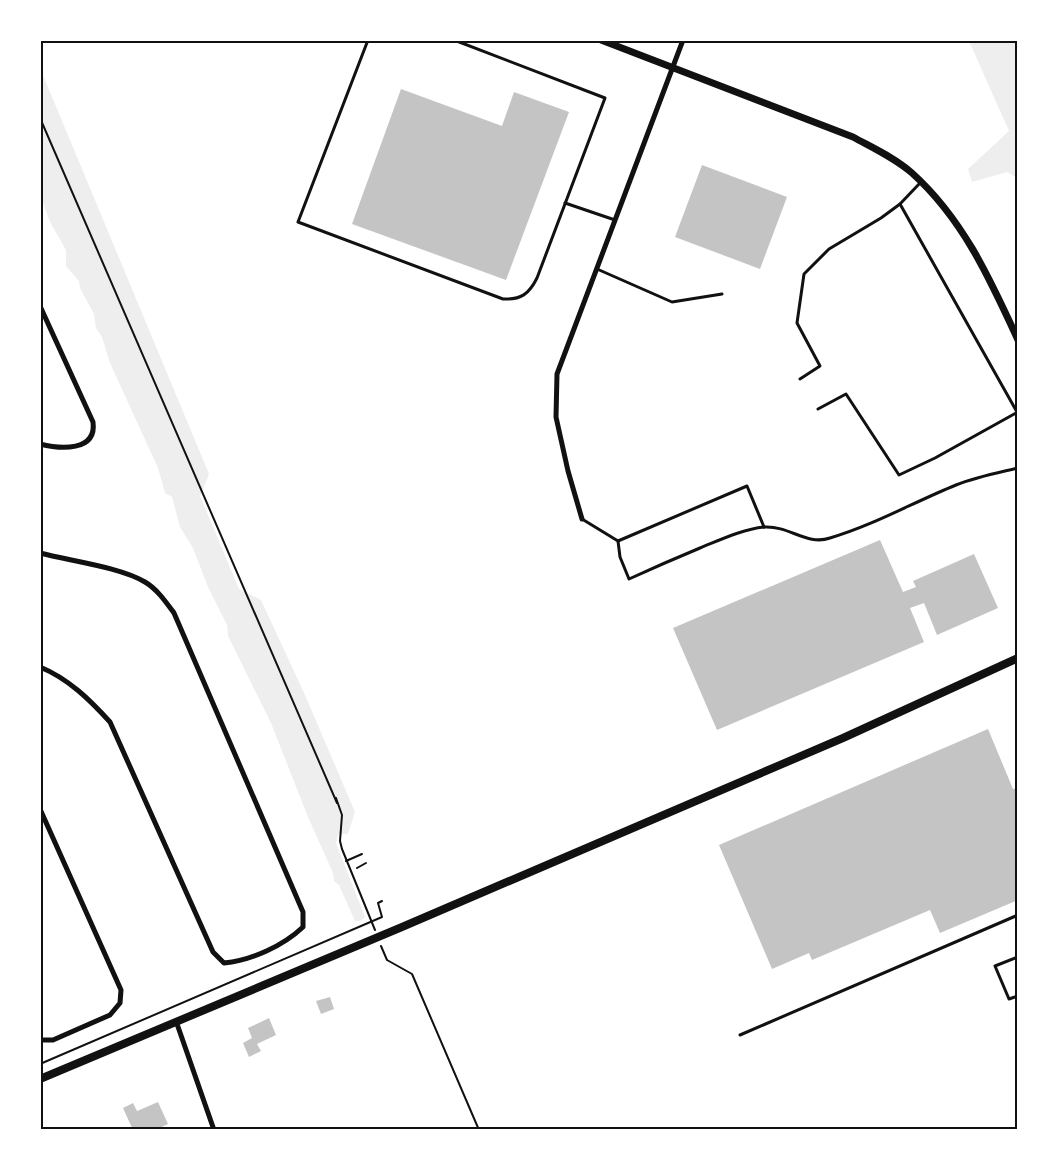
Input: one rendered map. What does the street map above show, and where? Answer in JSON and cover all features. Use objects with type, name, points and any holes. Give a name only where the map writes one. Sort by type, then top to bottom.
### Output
[{"type":"main road","points":[[40,1079],[832,742],[1017,658]]},
{"type":"street","points":[[601,40],[853,137],[911,172],[934,195],[963,231],[987,271],[1017,340]]},
{"type":"street","points":[[582,519],[556,417],[557,374],[683,40]]},
{"type":"street","points":[[40,306],[93,422],[94,430],[82,445],[69,448],[40,444]]},
{"type":"street","points":[[40,554],[126,574],[146,582],[162,596],[174,613],[303,912],[303,927],[290,939],[240,961],[224,963],[213,952],[111,722],[89,698],[40,667]]},
{"type":"street","points":[[40,809],[121,990],[120,1003],[110,1016],[53,1040],[40,1040]]},
{"type":"street","points":[[176,1022],[214,1130]]},
{"type":"lane","points":[[368,40],[298,222],[503,299],[514,300],[524,296],[532,288],[605,98],[454,40]]},
{"type":"lane","points":[[800,379],[820,366],[796,323],[804,274],[829,249],[900,204],[921,182]]},
{"type":"lane","points":[[566,203],[615,220]]},
{"type":"lane","points":[[818,409],[846,394],[899,475],[1017,412],[900,204]]},
{"type":"lane","points":[[597,269],[672,302],[722,294]]},
{"type":"lane","points":[[582,519],[618,541],[629,579],[724,538],[764,527],[793,531],[805,538],[817,541],[828,539],[858,529],[957,484],[1017,468]]},
{"type":"lane","points":[[618,541],[747,486],[764,527]]},
{"type":"lane","points":[[740,1035],[1017,915]]},
{"type":"lane","points":[[1017,957],[996,966],[1009,999],[1017,996]]},
{"type":"path","points":[[40,118],[337,803],[336,798],[342,815],[340,841],[375,932]]},
{"type":"path","points":[[346,861],[362,854]]},
{"type":"path","points":[[357,868],[366,863]]},
{"type":"path","points":[[40,1064],[382,917],[378,903],[382,901]]},
{"type":"path","points":[[380,943],[387,960],[412,974],[479,1130]]},
{"type":"shaded area","points":[[969,41],[1017,41],[1017,178],[1007,172],[972,182],[968,169],[1009,131]]},
{"type":"shaded area","points":[[40,68],[209,474],[200,496],[239,589],[261,600],[355,812],[348,834],[338,834],[336,843],[365,917],[360,921],[355,921],[339,885],[334,881],[333,873],[271,723],[228,636],[227,625],[208,587],[193,548],[180,527],[172,497],[165,493],[158,468],[110,363],[102,337],[96,328],[94,314],[80,288],[79,281],[66,266],[66,250],[50,222],[41,197]]},
{"type":"building","points":[[401,89],[502,126],[514,92],[569,112],[506,280],[352,224]]},
{"type":"building","points":[[702,165],[787,197],[760,269],[675,237]]},
{"type":"building","points":[[880,540],[903,592],[916,587],[913,581],[974,554],[998,608],[937,635],[924,603],[910,608],[924,642],[717,730],[673,628]]},
{"type":"building","points":[[988,729],[1013,789],[1018,788],[1018,900],[940,933],[930,910],[812,960],[809,953],[772,969],[719,845]]},
{"type":"building","points":[[330,997],[334,1009],[321,1014],[316,1001]]},
{"type":"building","points":[[269,1018],[276,1035],[257,1044],[261,1051],[249,1057],[243,1043],[252,1038],[248,1028]]},
{"type":"building","points":[[158,1102],[168,1124],[155,1130],[133,1130],[123,1108],[133,1103],[137,1111]]}]
